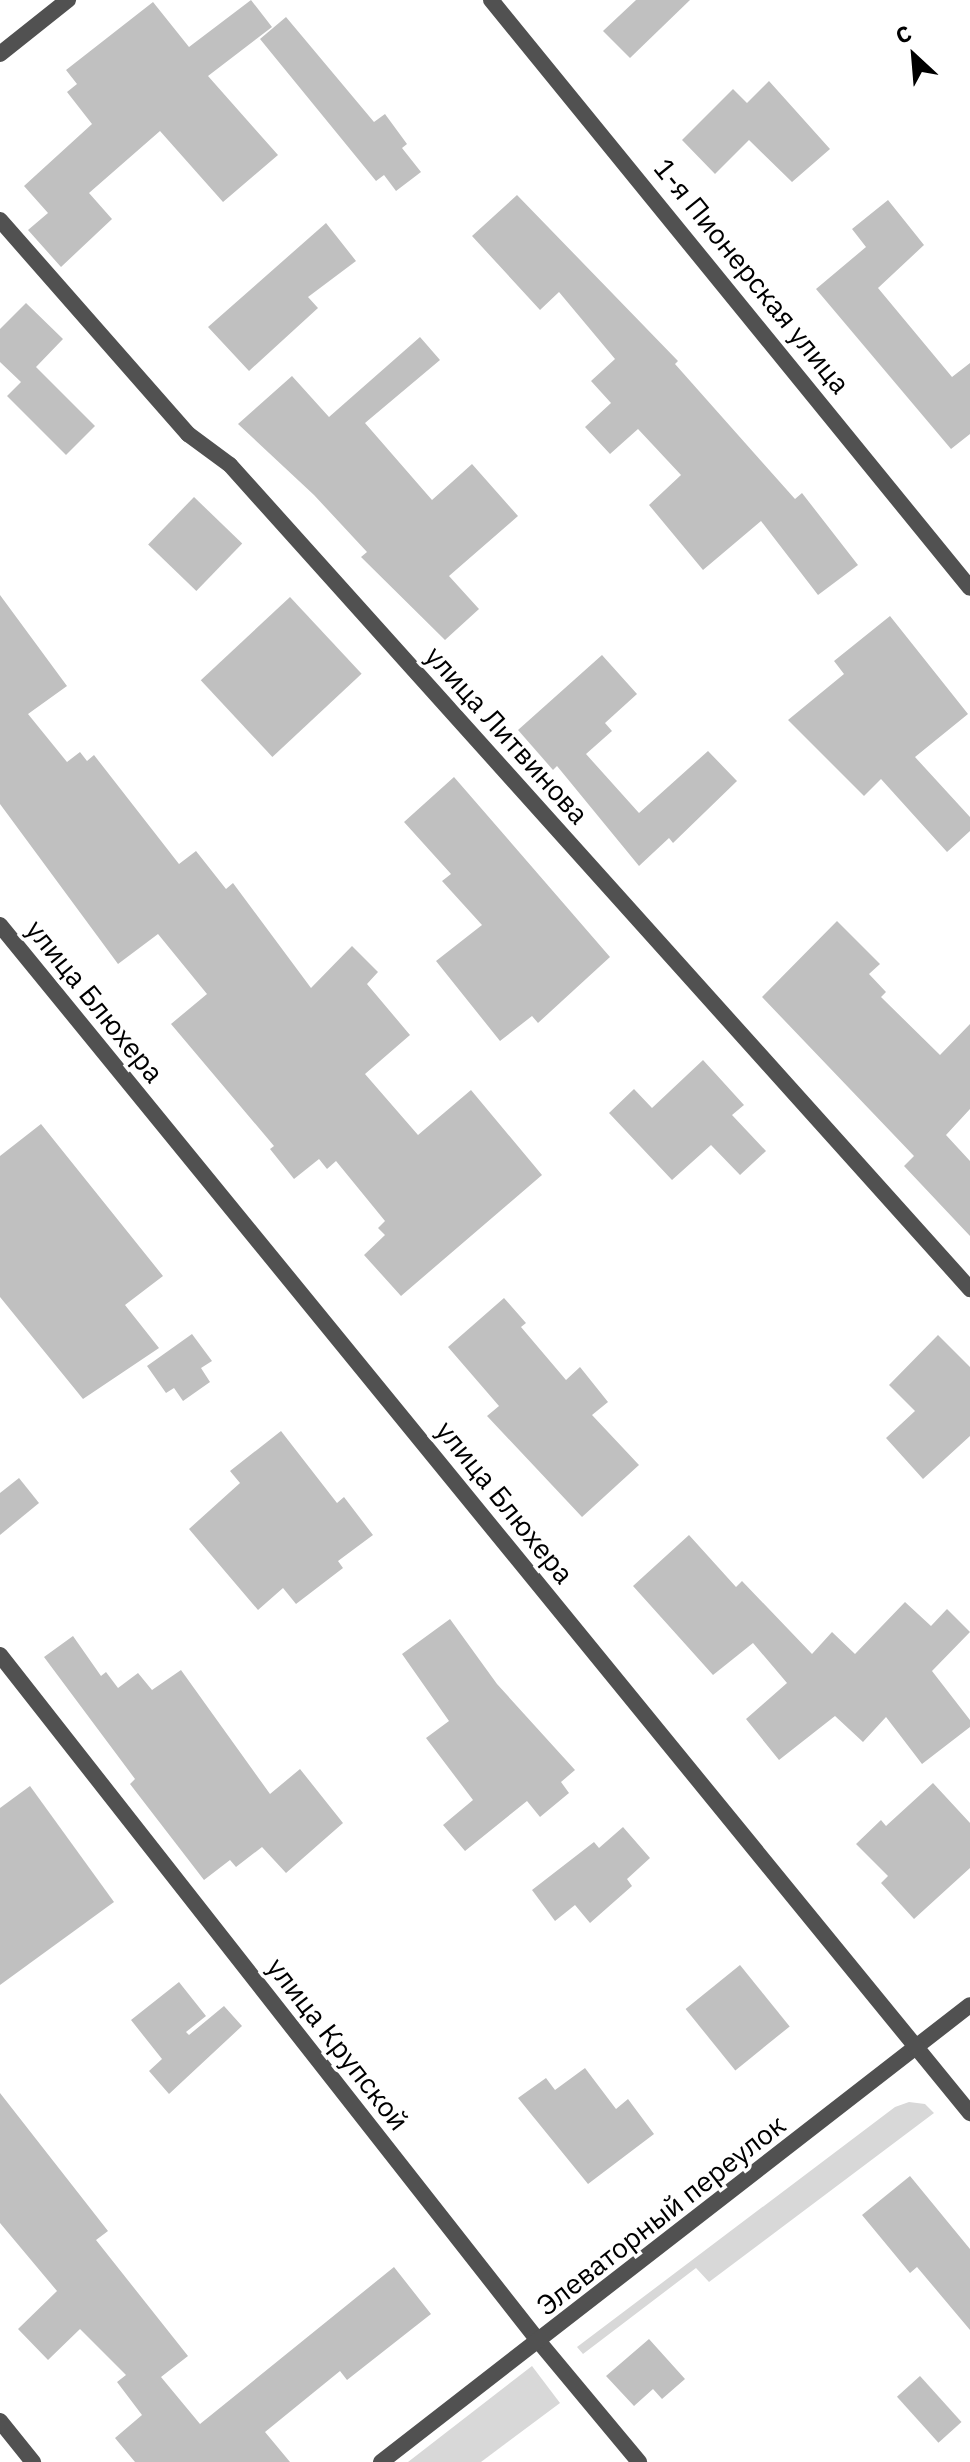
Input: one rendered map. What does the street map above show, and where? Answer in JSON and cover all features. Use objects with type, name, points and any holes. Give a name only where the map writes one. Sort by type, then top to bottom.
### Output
[{"type":"street","points":[[0,54],[68,0]]},
{"type":"street","name":"1-я Пионерская улица","points":[[491,0],[970,588]]},
{"type":"street","name":"улица Литвинова","points":[[0,220],[188,434],[230,465],[970,1289]]},
{"type":"street","name":"улица Блюхера","points":[[0,925],[970,2113]]},
{"type":"street","name":"улица Крупской","points":[[0,1655],[540,2343],[639,2462]]},
{"type":"street","name":"Элеваторный переулок","points":[[381,2462],[540,2343],[970,2005]]},
{"type":"street","points":[[0,2421],[33,2462]]},
{"type":"shaded area","points":[[909,2102],[925,2104],[934,2113],[709,2282],[696,2268],[583,2354],[577,2347],[895,2107]]},
{"type":"shaded area","points":[[532,2366],[560,2403],[481,2462],[408,2462]]},
{"type":"building","points":[[251,0],[272,27],[208,76],[278,155],[223,202],[160,131],[89,193],[112,219],[61,267],[28,230],[48,213],[24,186],[92,124],[67,92],[77,84],[66,70],[153,2],[189,47]]},
{"type":"building","points":[[636,0],[690,0],[630,58],[603,31]]},
{"type":"building","points":[[286,17],[374,122],[385,114],[407,144],[402,148],[421,172],[396,191],[384,175],[376,181],[260,39]]},
{"type":"building","points":[[769,81],[830,149],[792,182],[749,140],[715,174],[682,140],[733,89],[747,103]]},
{"type":"building","points":[[517,195],[678,361],[675,364],[795,499],[802,493],[858,565],[818,595],[761,521],[703,570],[649,505],[681,475],[638,429],[610,454],[585,427],[611,403],[591,381],[615,359],[559,292],[540,310],[472,236]]},
{"type":"building","points":[[888,200],[924,245],[878,288],[952,377],[970,363],[970,434],[951,449],[816,289],[866,247],[852,229]]},
{"type":"building","points":[[326,223],[356,261],[308,297],[318,308],[249,371],[208,327]]},
{"type":"building","points":[[26,303],[63,339],[36,367],[95,426],[66,455],[7,396],[21,382],[0,362],[0,329]]},
{"type":"building","points":[[420,337],[440,360],[365,423],[432,500],[472,464],[518,516],[449,576],[479,609],[445,640],[361,557],[367,552],[314,495],[238,424],[292,376],[329,417]]},
{"type":"building","points":[[194,497],[242,544],[196,591],[148,544]]},
{"type":"building","points":[[0,595],[67,686],[28,714],[67,762],[80,752],[87,761],[94,755],[179,864],[196,851],[226,889],[233,883],[311,988],[352,946],[378,972],[367,984],[410,1035],[365,1074],[418,1135],[471,1090],[542,1175],[401,1296],[364,1255],[385,1235],[378,1228],[385,1221],[336,1161],[327,1169],[319,1159],[294,1179],[270,1149],[274,1146],[171,1024],[207,994],[158,934],[118,964],[0,804]]},
{"type":"building","points":[[290,597],[362,674],[272,757],[201,680]]},
{"type":"building","points":[[890,616],[968,714],[915,757],[970,817],[970,831],[947,852],[881,779],[864,796],[788,720],[844,674],[834,661]]},
{"type":"building","points":[[602,655],[637,694],[605,723],[612,731],[586,754],[639,813],[708,751],[737,781],[673,843],[669,838],[639,866],[557,766],[553,770],[518,730]]},
{"type":"building","points":[[454,777],[610,957],[538,1023],[532,1016],[500,1041],[436,961],[482,925],[442,881],[451,874],[404,822]]},
{"type":"building","points":[[837,921],[880,964],[869,974],[886,992],[881,997],[940,1055],[970,1024],[970,1109],[946,1135],[970,1161],[970,1236],[904,1166],[914,1156],[762,997]]},
{"type":"building","points":[[703,1060],[744,1105],[732,1115],[766,1151],[740,1175],[711,1145],[672,1180],[609,1113],[634,1089],[652,1108]]},
{"type":"building","points":[[41,1124],[163,1276],[125,1305],[159,1348],[83,1399],[0,1297],[0,1156]]},
{"type":"building","points":[[504,1298],[526,1323],[521,1327],[566,1380],[580,1367],[608,1402],[592,1415],[639,1465],[582,1517],[487,1416],[499,1406],[448,1347]]},
{"type":"building","points":[[192,1334],[212,1361],[201,1368],[210,1382],[183,1401],[174,1388],[166,1393],[147,1366]]},
{"type":"building","points":[[938,1335],[970,1367],[970,1436],[923,1479],[886,1438],[915,1411],[889,1385]]},
{"type":"building","points":[[281,1431],[337,1503],[344,1497],[373,1535],[338,1561],[343,1568],[296,1604],[283,1588],[258,1610],[189,1529],[240,1483],[230,1471]]},
{"type":"building","points":[[19,1478],[39,1503],[0,1535],[0,1493]]},
{"type":"building","points":[[689,1535],[736,1587],[742,1581],[812,1654],[832,1632],[855,1654],[905,1602],[931,1626],[947,1609],[970,1632],[932,1671],[970,1720],[970,1727],[922,1764],[886,1717],[863,1742],[835,1716],[779,1760],[746,1719],[787,1683],[753,1643],[713,1675],[633,1586]]},
{"type":"building","points":[[450,1619],[497,1684],[575,1770],[561,1782],[569,1793],[540,1817],[527,1801],[465,1851],[443,1825],[473,1800],[426,1738],[449,1721],[402,1654]]},
{"type":"building","points":[[73,1636],[101,1676],[106,1672],[118,1688],[138,1673],[152,1690],[181,1670],[270,1794],[300,1769],[343,1823],[286,1873],[262,1847],[236,1867],[230,1860],[204,1880],[130,1784],[135,1779],[44,1657]]},
{"type":"building","points":[[933,1783],[970,1823],[970,1868],[914,1919],[881,1883],[888,1876],[856,1844],[881,1820],[886,1826]]},
{"type":"building","points":[[30,1786],[114,1902],[0,1985],[0,1808]]},
{"type":"building","points":[[623,1827],[650,1858],[627,1879],[632,1886],[590,1923],[575,1905],[555,1921],[532,1890],[594,1842],[599,1848]]},
{"type":"building","points":[[740,1965],[790,2026],[735,2070],[686,2009]]},
{"type":"building","points":[[179,1982],[206,2016],[186,2032],[189,2035],[224,2006],[242,2026],[169,2094],[149,2071],[162,2059],[131,2020]]},
{"type":"building","points":[[585,2068],[616,2109],[628,2099],[654,2134],[588,2184],[518,2098],[546,2078],[555,2090]]},
{"type":"building","points":[[0,2093],[108,2231],[96,2240],[188,2356],[161,2377],[200,2424],[394,2267],[431,2314],[347,2380],[340,2371],[265,2432],[290,2462],[135,2462],[115,2438],[142,2415],[117,2382],[126,2375],[80,2329],[48,2360],[18,2329],[57,2291],[0,2223]]},
{"type":"building","points":[[910,2176],[970,2249],[970,2330],[917,2267],[910,2273],[862,2215]]},
{"type":"building","points":[[649,2339],[685,2379],[662,2399],[653,2389],[634,2406],[606,2376]]},
{"type":"building","points":[[920,2376],[961,2422],[938,2443],[897,2397]]}]
